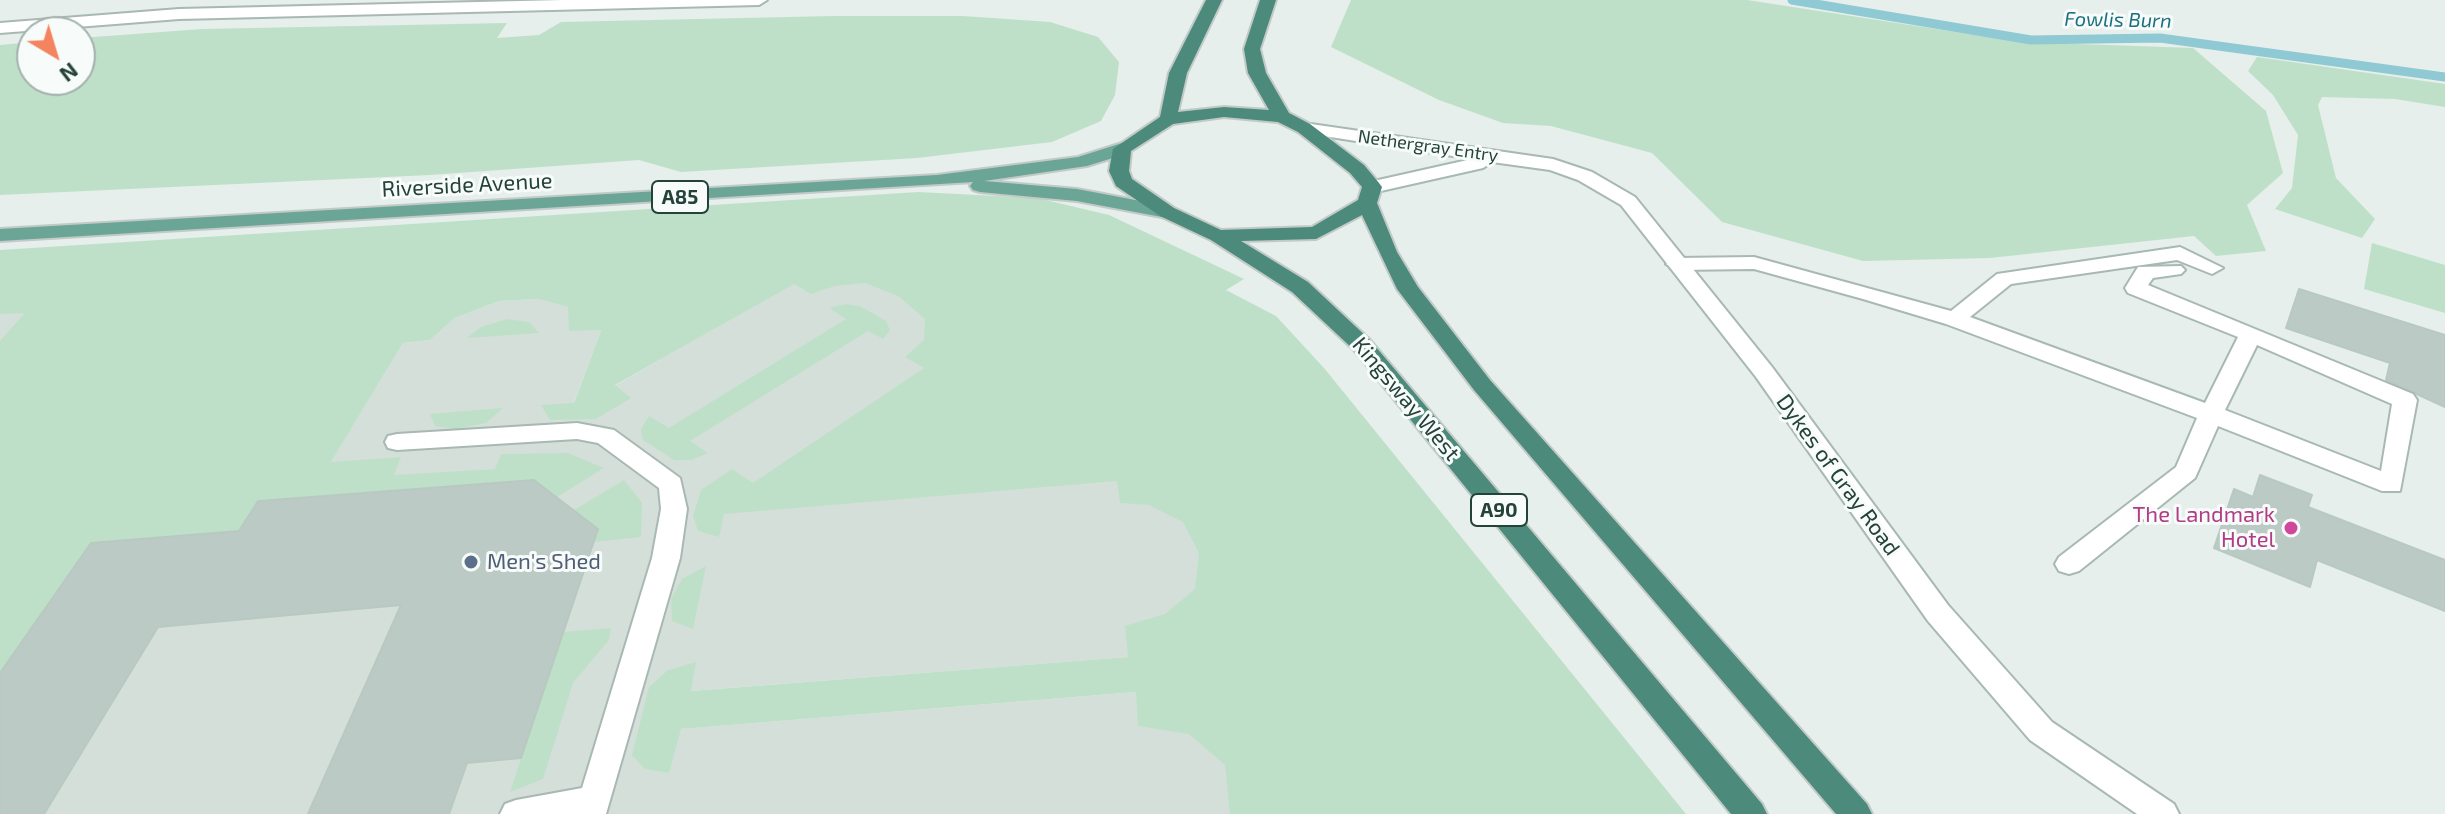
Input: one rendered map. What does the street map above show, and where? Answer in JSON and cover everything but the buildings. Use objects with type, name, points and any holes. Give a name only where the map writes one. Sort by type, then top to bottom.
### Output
[{"type":"highway","points":[[1168,119],[1178,73],[1214,0]]},
{"type":"highway","points":[[1268,0],[1252,49],[1257,73],[1282,117]]},
{"type":"highway","points":[[1122,149],[1168,119],[1224,112],[1282,117],[1304,128],[1357,169],[1370,195],[1387,252],[1408,289],[1482,385],[1856,814]]},
{"type":"highway","name":"A90","points":[[1122,149],[1119,171],[1123,182],[1167,212],[1218,236],[1316,233],[1370,195]]},
{"type":"highway","name":"Kingsway West","points":[[1218,236],[1300,287],[1362,345],[1751,814]]},
{"type":"main road","name":"Riverside Avenue","points":[[0,235],[937,181],[1080,162],[1122,149]]},
{"type":"main road","name":"Riverside Avenue","points":[[937,181],[1077,195],[1167,212]]},
{"type":"street","points":[[0,28],[305,5],[759,0]]},
{"type":"street","name":"Nethergray Entry","points":[[1304,128],[1509,157]]},
{"type":"street","name":"Nethergray Entry","points":[[1370,195],[1439,169],[1509,157]]},
{"type":"street","name":"Dykes of Gray Road","points":[[1509,157],[1553,165],[1585,176],[1628,201],[1764,372],[1938,613],[2041,731],[2163,814]]},
{"type":"street","points":[[1677,264],[1754,263],[1954,319],[2211,414],[2391,485],[2405,400],[2136,288],[2146,272],[2212,268],[2180,253],[2005,279],[1954,319]]},
{"type":"street","points":[[2069,564],[2186,472],[2251,334]]},
{"type":"street","points":[[397,442],[577,431],[605,436],[671,484],[674,509],[666,558],[641,651],[592,807],[516,814]]},
{"type":"shaded area","points":[[910,258],[1147,468],[1226,583],[1128,657],[690,691],[681,729],[1137,692],[1205,709],[1263,814],[0,814],[0,313],[26,312],[330,463],[403,343],[430,340],[455,318],[499,301],[538,299],[569,307],[601,330],[574,402],[614,386],[794,283]]},
{"type":"green space","points":[[1351,0],[1747,0],[2021,42],[2193,48],[2266,111],[2283,173],[2247,205],[2266,251],[2216,256],[2194,236],[1990,258],[1863,261],[1722,222],[1652,153],[1551,126],[1503,123],[1439,100],[1331,47]]},
{"type":"green space","points":[[963,16],[1050,22],[1098,37],[1119,62],[1115,95],[1101,121],[1052,142],[917,158],[681,172],[639,160],[430,175],[0,195],[0,45],[16,44],[16,96],[96,96],[96,37],[202,29],[507,23],[497,38],[539,35],[561,22]]},
{"type":"green space","points":[[2257,57],[2445,84],[2445,107],[2395,99],[2322,97],[2318,105],[2336,178],[2375,219],[2362,238],[2275,209],[2292,188],[2298,135],[2273,95],[2248,71]]},
{"type":"green space","points":[[918,192],[1037,198],[1109,215],[1244,279],[1226,290],[1276,316],[1324,368],[1686,814],[1230,814],[1225,765],[1189,734],[1138,726],[1136,692],[681,729],[669,773],[645,769],[632,755],[649,687],[668,670],[696,662],[691,691],[1128,657],[1125,626],[1165,614],[1195,589],[1199,553],[1183,522],[1149,505],[1120,503],[1117,481],[724,514],[719,537],[698,531],[693,516],[701,490],[732,469],[753,483],[924,368],[905,357],[924,340],[925,319],[898,296],[865,283],[835,286],[811,294],[794,284],[615,385],[631,398],[596,419],[550,420],[541,405],[574,403],[601,330],[569,331],[568,307],[538,299],[499,301],[455,318],[430,340],[403,343],[331,462],[401,457],[394,475],[495,469],[501,454],[568,453],[604,468],[557,497],[534,480],[258,500],[239,531],[0,673],[0,341],[25,313],[0,314],[0,250]]},
{"type":"green space","points":[[2372,243],[2445,265],[2445,313],[2364,289]]},
{"type":"green space","points":[[845,304],[860,306],[886,321],[890,330],[883,339],[868,331],[690,441],[708,453],[691,460],[674,460],[643,440],[641,429],[649,416],[669,428],[846,319],[829,308]]},
{"type":"green space","points":[[507,319],[529,322],[539,333],[467,338],[481,327]]},
{"type":"green space","points":[[503,408],[486,423],[456,429],[435,426],[430,414]]},
{"type":"green space","points":[[624,480],[642,503],[641,537],[594,542],[598,529],[574,510]]},
{"type":"green space","points":[[706,566],[693,629],[672,621],[671,599],[682,579]]},
{"type":"green space","points":[[611,628],[609,640],[573,683],[543,779],[510,792],[563,632]]},
{"type":"waterway","name":"Fowlis Burn","points":[[1792,0],[2031,40],[2160,38],[2445,77]]},
{"type":"place","name":"The Landmark Hotel","points":[[2291,528]]},
{"type":"place","name":"Men's Shed","points":[[471,562]]}]
